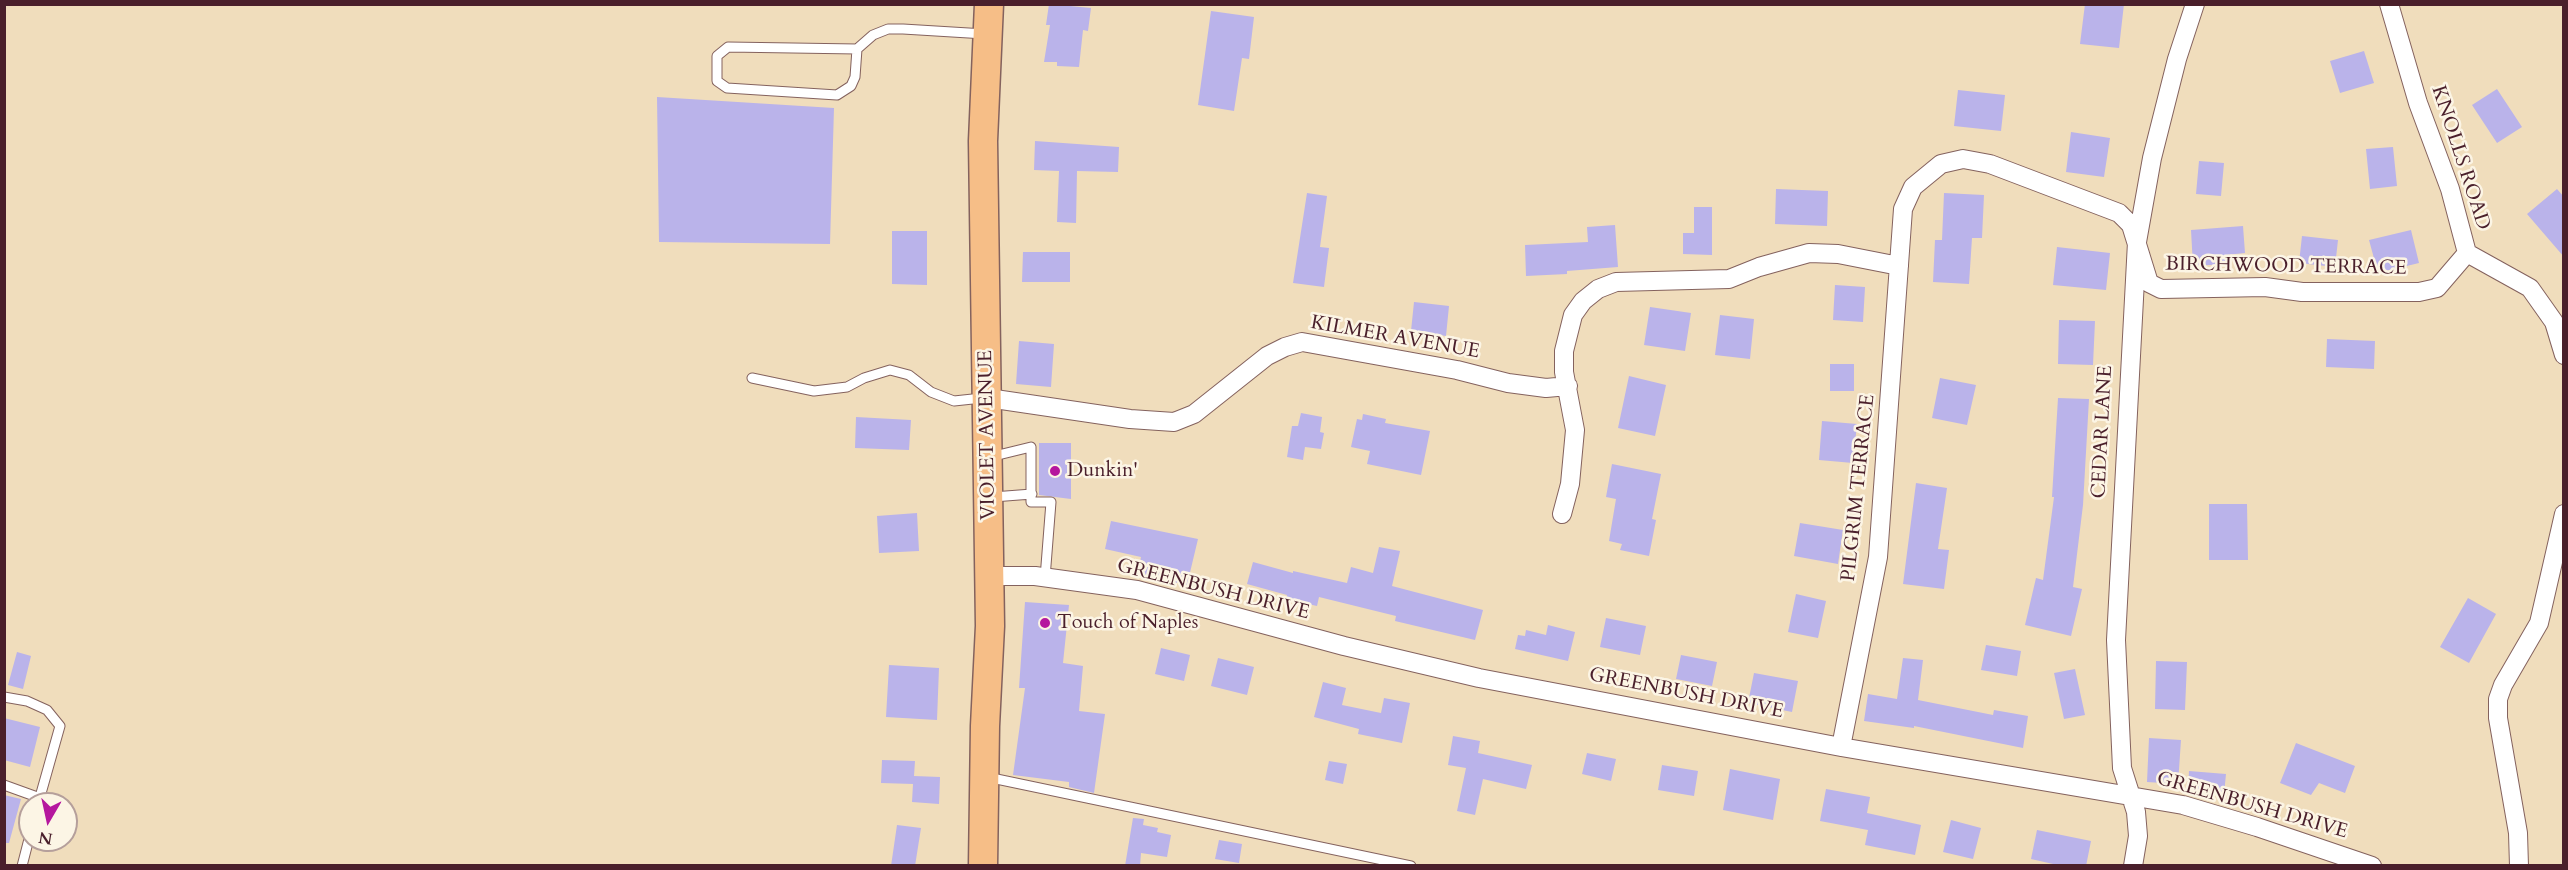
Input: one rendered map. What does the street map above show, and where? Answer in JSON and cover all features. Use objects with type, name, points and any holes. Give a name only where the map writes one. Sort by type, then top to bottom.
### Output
[{"type":"main road","name":"VIOLET AVENUE","points":[[983,866],[990,576],[983,141],[988,4]]},
{"type":"street","name":"CEDAR LANE","points":[[2133,866],[2138,836],[2136,812],[2122,768],[2116,640],[2137,242],[2152,158],[2177,59],[2194,4]]},
{"type":"street","name":"KNOLLS ROAD","points":[[2389,4],[2418,103],[2450,189],[2467,253],[2530,288],[2559,322],[2564,355]]},
{"type":"street","name":"BIRCHWOOD TERRACE","points":[[1899,267],[1903,209],[1913,188],[1941,164],[1964,159],[1990,164],[2119,213],[2131,225],[2149,283],[2161,289],[2265,287],[2302,292],[2419,292],[2437,288],[2467,253]]},
{"type":"street","points":[[1562,514],[1570,484],[1575,430],[1564,372],[1564,351],[1573,315],[1583,301],[1598,289],[1616,282],[1730,279],[1758,267],[1809,253],[1838,254],[1899,267]]},
{"type":"street","name":"PILGRIM TERRACE","points":[[1842,747],[1878,557],[1899,267]]},
{"type":"street","name":"KILMER AVENUE","points":[[988,398],[1130,419],[1174,422],[1194,414],[1267,356],[1285,346],[1302,342],[1457,370],[1508,383],[1546,388],[1568,386]]},
{"type":"street","points":[[2519,866],[2518,833],[2498,718],[2498,699],[2503,685],[2539,623],[2564,514]]},
{"type":"street","name":"GREENBUSH DRIVE","points":[[990,576],[1045,578],[1137,590],[1344,646],[1479,678],[1842,747],[2183,805],[2372,866]]},
{"type":"lane","points":[[857,49],[855,76],[851,86],[837,95],[727,88],[717,81],[717,56],[728,47],[857,49],[873,35],[888,29],[987,34]]},
{"type":"lane","points":[[752,378],[814,392],[847,387],[864,378],[890,370],[909,375],[931,392],[954,401],[988,398]]},
{"type":"lane","points":[[988,457],[1031,447],[1031,502],[1051,502],[1045,578]]},
{"type":"lane","points":[[989,498],[1032,494]]},
{"type":"lane","points":[[4,697],[27,701],[47,710],[60,726],[42,792]]},
{"type":"lane","points":[[984,777],[1410,866]]},
{"type":"lane","points":[[4,785],[19,792]]},
{"type":"building","points":[[1049,4],[1091,8],[1088,31],[1083,30],[1079,67],[1057,66],[1057,62],[1044,62],[1050,25],[1046,25]]},
{"type":"building","points":[[2085,4],[2124,4],[2119,48],[2080,44]]},
{"type":"building","points":[[1211,11],[1254,17],[1249,59],[1242,58],[1234,111],[1198,105]]},
{"type":"building","points":[[2364,51],[2374,83],[2340,93],[2330,61]]},
{"type":"building","points":[[2497,89],[2522,127],[2497,143],[2472,105]]},
{"type":"building","points":[[1958,90],[2005,95],[2001,131],[1954,126]]},
{"type":"building","points":[[657,97],[834,108],[830,244],[659,242]]},
{"type":"building","points":[[2071,132],[2110,138],[2104,177],[2066,172]]},
{"type":"building","points":[[1035,141],[1119,147],[1118,172],[1077,171],[1076,223],[1057,222],[1059,171],[1034,170]]},
{"type":"building","points":[[2393,147],[2397,186],[2370,189],[2366,149]]},
{"type":"building","points":[[2199,161],[2224,163],[2221,196],[2196,194]]},
{"type":"building","points":[[1776,189],[1828,191],[1827,226],[1775,224]]},
{"type":"building","points":[[2557,189],[2564,197],[2564,257],[2527,214]]},
{"type":"building","points":[[1307,193],[1327,196],[1320,247],[1329,248],[1324,287],[1293,283]]},
{"type":"building","points":[[1944,193],[1984,195],[1982,238],[1972,238],[1969,284],[1933,282],[1935,240],[1942,240]]},
{"type":"building","points":[[1694,207],[1712,207],[1712,255],[1683,254],[1683,233],[1694,233]]},
{"type":"building","points":[[1615,225],[1618,267],[1567,271],[1567,274],[1526,276],[1525,245],[1588,242],[1587,227]]},
{"type":"building","points":[[2243,226],[2245,253],[2226,255],[2227,264],[2193,266],[2191,230]]},
{"type":"building","points":[[2411,230],[2419,263],[2378,273],[2369,240]]},
{"type":"building","points":[[892,231],[927,231],[927,285],[892,284]]},
{"type":"building","points":[[2302,236],[2338,240],[2335,267],[2299,263]]},
{"type":"building","points":[[2057,247],[2110,253],[2106,290],[2053,285]]},
{"type":"building","points":[[1023,252],[1070,252],[1070,282],[1022,282]]},
{"type":"building","points":[[1835,285],[1865,287],[1863,322],[1833,320]]},
{"type":"building","points":[[1414,302],[1449,306],[1446,336],[1411,331]]},
{"type":"building","points":[[1650,307],[1691,313],[1685,351],[1644,345]]},
{"type":"building","points":[[1720,315],[1754,319],[1750,359],[1715,355]]},
{"type":"building","points":[[2059,320],[2095,321],[2093,365],[2058,364]]},
{"type":"building","points":[[2327,339],[2375,341],[2374,369],[2326,367]]},
{"type":"building","points":[[1019,341],[1054,344],[1051,387],[1016,384]]},
{"type":"building","points":[[1830,364],[1854,364],[1854,391],[1830,391]]},
{"type":"building","points":[[1629,376],[1666,385],[1655,436],[1618,428]]},
{"type":"building","points":[[1940,378],[1976,385],[1967,425],[1932,418]]},
{"type":"building","points":[[2058,398],[2089,399],[2083,505],[2073,587],[2082,589],[2071,636],[2025,625],[2036,578],[2043,580],[2054,497],[2052,497]]},
{"type":"building","points":[[1301,413],[1322,417],[1320,432],[1324,433],[1321,449],[1305,447],[1303,460],[1287,457],[1292,426],[1298,426]]},
{"type":"building","points":[[1363,414],[1386,419],[1385,423],[1430,431],[1421,475],[1367,464],[1370,451],[1351,447],[1357,419],[1362,420]]},
{"type":"building","points":[[856,417],[911,420],[909,450],[855,448]]},
{"type":"building","points":[[1822,421],[1857,424],[1853,463],[1819,460]]},
{"type":"building","name":"Dunkin'","points":[[1039,443],[1071,443],[1071,499],[1039,495]]},
{"type":"building","points":[[1612,464],[1661,474],[1652,519],[1656,520],[1649,556],[1620,550],[1622,544],[1609,541],[1616,499],[1606,497]]},
{"type":"building","points":[[1916,483],[1947,488],[1938,549],[1949,550],[1944,589],[1903,584]]},
{"type":"building","points":[[2209,504],[2247,504],[2248,560],[2209,560]]},
{"type":"building","points":[[917,513],[919,551],[879,553],[877,516]]},
{"type":"building","points":[[1111,521],[1198,539],[1187,585],[1137,574],[1141,557],[1105,549]]},
{"type":"building","points":[[1800,523],[1843,530],[1838,564],[1794,556]]},
{"type":"building","points":[[1379,547],[1400,551],[1392,586],[1483,610],[1475,640],[1395,621],[1396,616],[1319,597],[1317,606],[1286,599],[1287,595],[1247,584],[1253,562],[1293,573],[1293,571],[1347,583],[1351,567],[1373,573]]},
{"type":"building","points":[[1796,594],[1826,601],[1818,638],[1788,632]]},
{"type":"building","points":[[2468,598],[2496,614],[2469,663],[2440,647]]},
{"type":"building","points":[[1025,602],[1069,605],[1063,663],[1083,666],[1079,711],[1105,714],[1094,793],[1069,787],[1069,782],[1013,775],[1025,688],[1019,688]]},
{"type":"building","points":[[1606,618],[1646,626],[1640,655],[1600,647]]},
{"type":"building","points":[[1548,625],[1575,632],[1568,661],[1515,649],[1518,635],[1525,636],[1526,630],[1546,635]]},
{"type":"building","points":[[1986,645],[2021,651],[2017,676],[1981,670]]},
{"type":"building","points":[[1161,648],[1190,655],[1184,681],[1155,674]]},
{"type":"building","points":[[17,652],[31,656],[23,689],[8,685]]},
{"type":"building","points":[[1681,655],[1717,662],[1712,686],[1676,679]]},
{"type":"building","points":[[1218,658],[1254,667],[1247,695],[1211,686]]},
{"type":"building","points":[[1903,658],[1923,660],[1918,700],[1993,715],[1994,710],[2028,716],[2023,748],[1914,726],[1914,728],[1864,721],[1868,694],[1897,699]]},
{"type":"building","points":[[2156,661],[2187,662],[2185,710],[2155,709]]},
{"type":"building","points":[[889,665],[939,668],[937,720],[886,717]]},
{"type":"building","points":[[2075,669],[2085,715],[2064,719],[2054,673]]},
{"type":"building","points":[[1754,673],[1798,681],[1792,712],[1748,703]]},
{"type":"building","points":[[1323,682],[1346,688],[1342,705],[1381,713],[1384,698],[1410,703],[1402,743],[1358,734],[1359,729],[1314,717]]},
{"type":"building","points":[[4,718],[40,727],[30,767],[4,760]]},
{"type":"building","points":[[1453,736],[1480,741],[1478,753],[1532,765],[1526,789],[1483,779],[1475,815],[1457,811],[1466,768],[1448,765]]},
{"type":"building","points":[[2149,738],[2181,740],[2178,784],[2147,782]]},
{"type":"building","points":[[2296,743],[2355,766],[2345,793],[2319,783],[2311,795],[2280,783]]},
{"type":"building","points":[[1587,753],[1616,759],[1611,781],[1582,774]]},
{"type":"building","points":[[882,760],[915,761],[914,776],[940,777],[939,804],[912,802],[913,784],[881,783]]},
{"type":"building","points":[[1329,761],[1347,764],[1343,784],[1325,780]]},
{"type":"building","points":[[1662,765],[1698,771],[1694,796],[1658,790]]},
{"type":"building","points":[[1730,769],[1780,779],[1773,820],[1723,810]]},
{"type":"building","points":[[2189,771],[2226,774],[2224,794],[2188,791]]},
{"type":"building","points":[[1826,789],[1870,797],[1867,813],[1921,825],[1915,855],[1865,845],[1868,830],[1820,821]]},
{"type":"building","points":[[4,795],[18,798],[18,810],[9,843],[4,843]]},
{"type":"building","points":[[1133,818],[1144,819],[1143,825],[1158,828],[1157,832],[1171,835],[1167,857],[1141,853],[1140,866],[1125,866]]},
{"type":"building","points":[[1951,820],[1981,828],[1973,859],[1943,852]]},
{"type":"building","points":[[897,825],[921,828],[915,866],[891,866]]},
{"type":"building","points":[[2037,830],[2091,841],[2086,866],[2062,866],[2031,859]]},
{"type":"building","points":[[1219,840],[1242,844],[1239,863],[1215,859]]},
{"type":"place","name":"Dunkin'","points":[[1055,471]]},
{"type":"place","name":"Touch of Naples","points":[[1045,623]]}]
